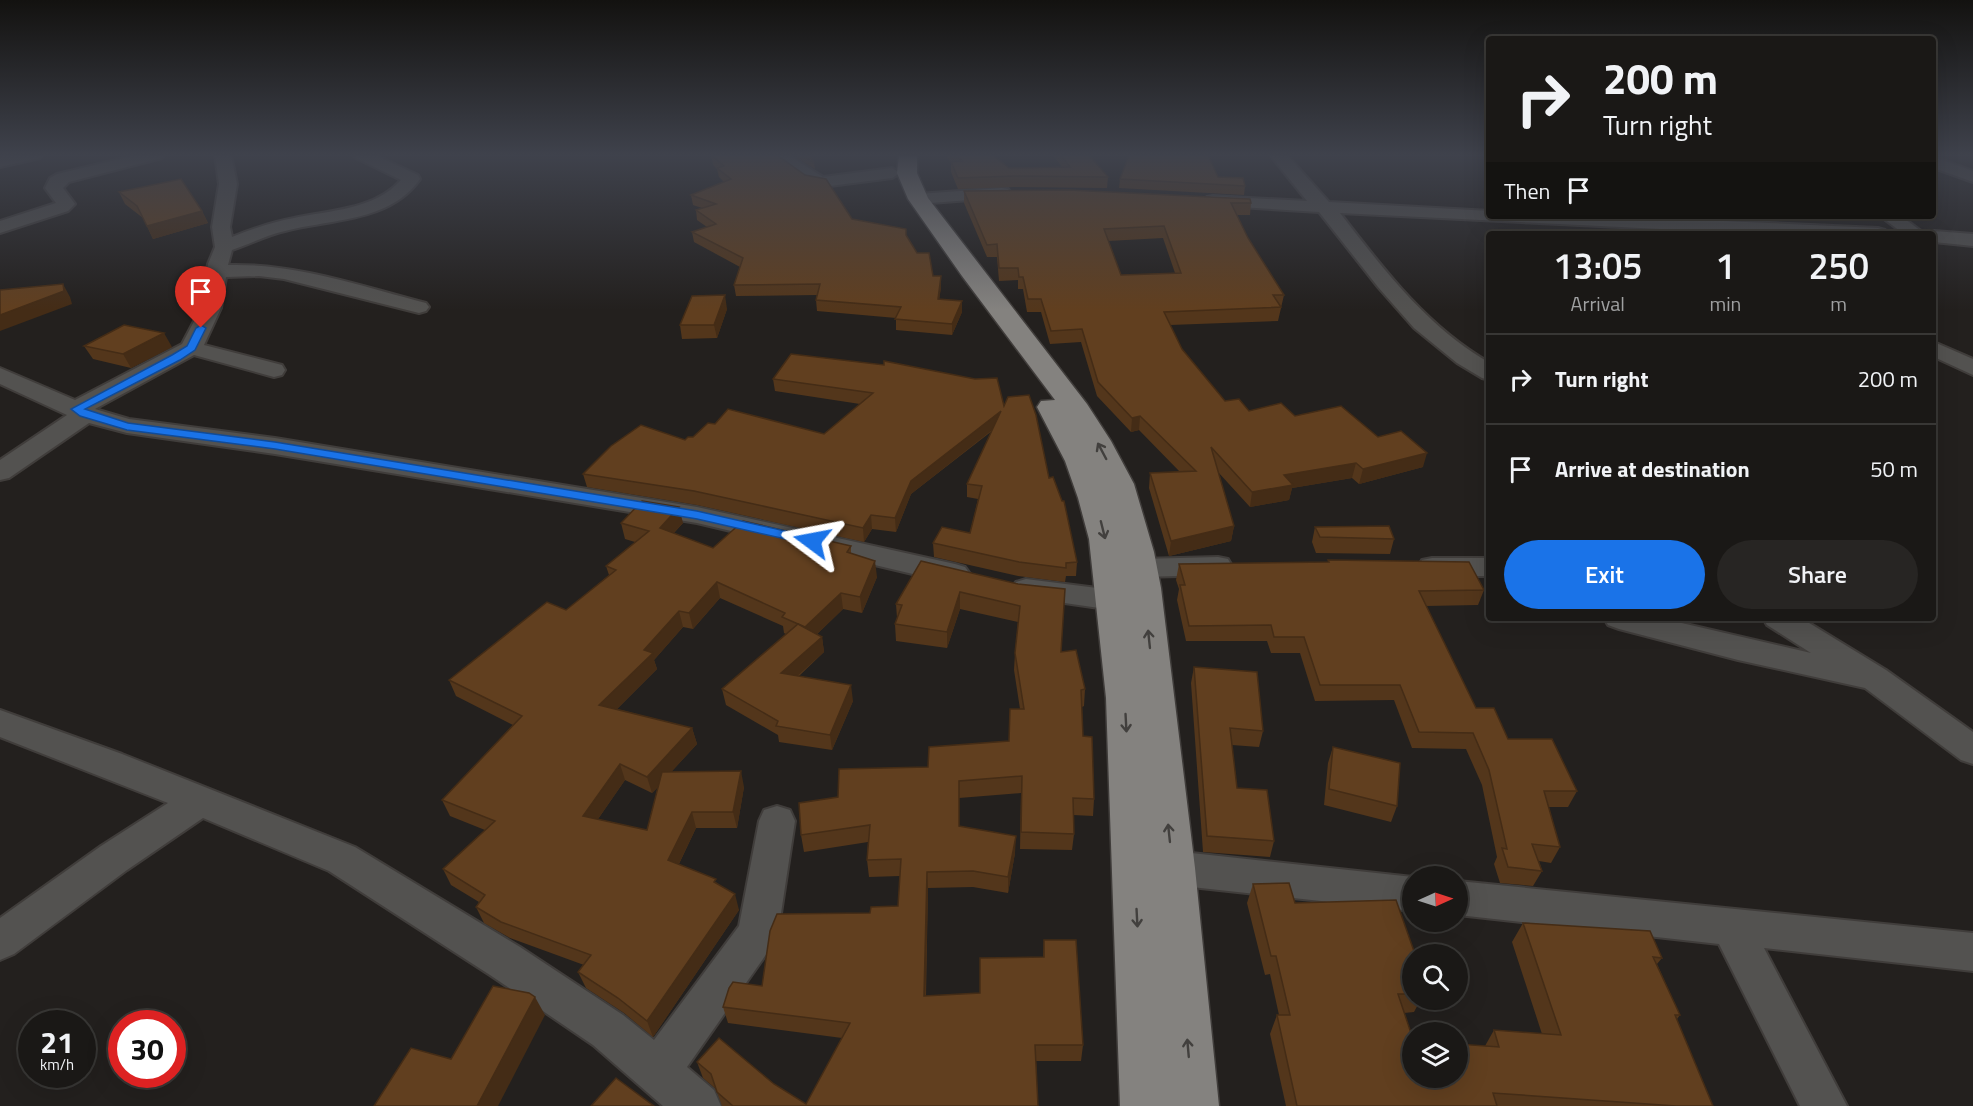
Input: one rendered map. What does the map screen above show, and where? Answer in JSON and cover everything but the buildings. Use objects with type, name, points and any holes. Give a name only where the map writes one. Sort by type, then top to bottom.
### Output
[{"type":"main road","points":[[907,207],[1048,402],[1080,461],[1094,498],[1105,539],[1125,698],[1146,1106]]},
{"type":"main road","points":[[923,207],[1077,410],[1097,441],[1119,484],[1140,568],[1173,868],[1193,1106]]},
{"type":"street","points":[[0,227],[63,207]]},
{"type":"street","points":[[0,472],[81,411],[191,348],[211,308],[219,271],[218,264],[224,247],[220,227],[224,207]]},
{"type":"street","points":[[224,247],[280,226],[363,211],[371,207]]},
{"type":"street","points":[[1319,207],[1486,216]]},
{"type":"street","points":[[1326,207],[1381,281],[1430,333],[1485,368]]},
{"type":"street","points":[[1523,219],[1601,228],[1650,224],[1758,231]]},
{"type":"street","points":[[1742,219],[1758,231]]},
{"type":"street","points":[[1894,219],[1912,231]]},
{"type":"street","points":[[1650,224],[1670,231]]},
{"type":"street","points":[[1936,237],[1973,240]]},
{"type":"street","points":[[219,271],[259,270],[284,273],[418,307]]},
{"type":"street","points":[[191,348],[274,370]]},
{"type":"street","points":[[1936,350],[1973,368]]},
{"type":"street","points":[[0,375],[81,411],[127,426],[275,446],[697,515],[995,583],[1113,600]]},
{"type":"street","points":[[1140,568],[1244,565]]},
{"type":"street","points":[[1404,566],[1486,567]]},
{"type":"street","points":[[1631,621],[1728,646],[1875,678]]},
{"type":"street","points":[[1783,621],[1875,678],[1973,750]]},
{"type":"street","points":[[0,723],[342,859],[505,961],[608,1030],[698,1106]]},
{"type":"street","points":[[0,941],[114,858],[200,801]]},
{"type":"street","points":[[657,1072],[758,933],[777,821]]},
{"type":"street","points":[[1173,868],[1402,893]]},
{"type":"street","points":[[1468,899],[1973,952]]},
{"type":"street","points":[[1732,928],[1824,1106]]},
{"type":"route","points":[[201,328],[191,348],[176,358],[77,409],[84,414],[127,426],[275,446],[697,515],[812,541]]}]
